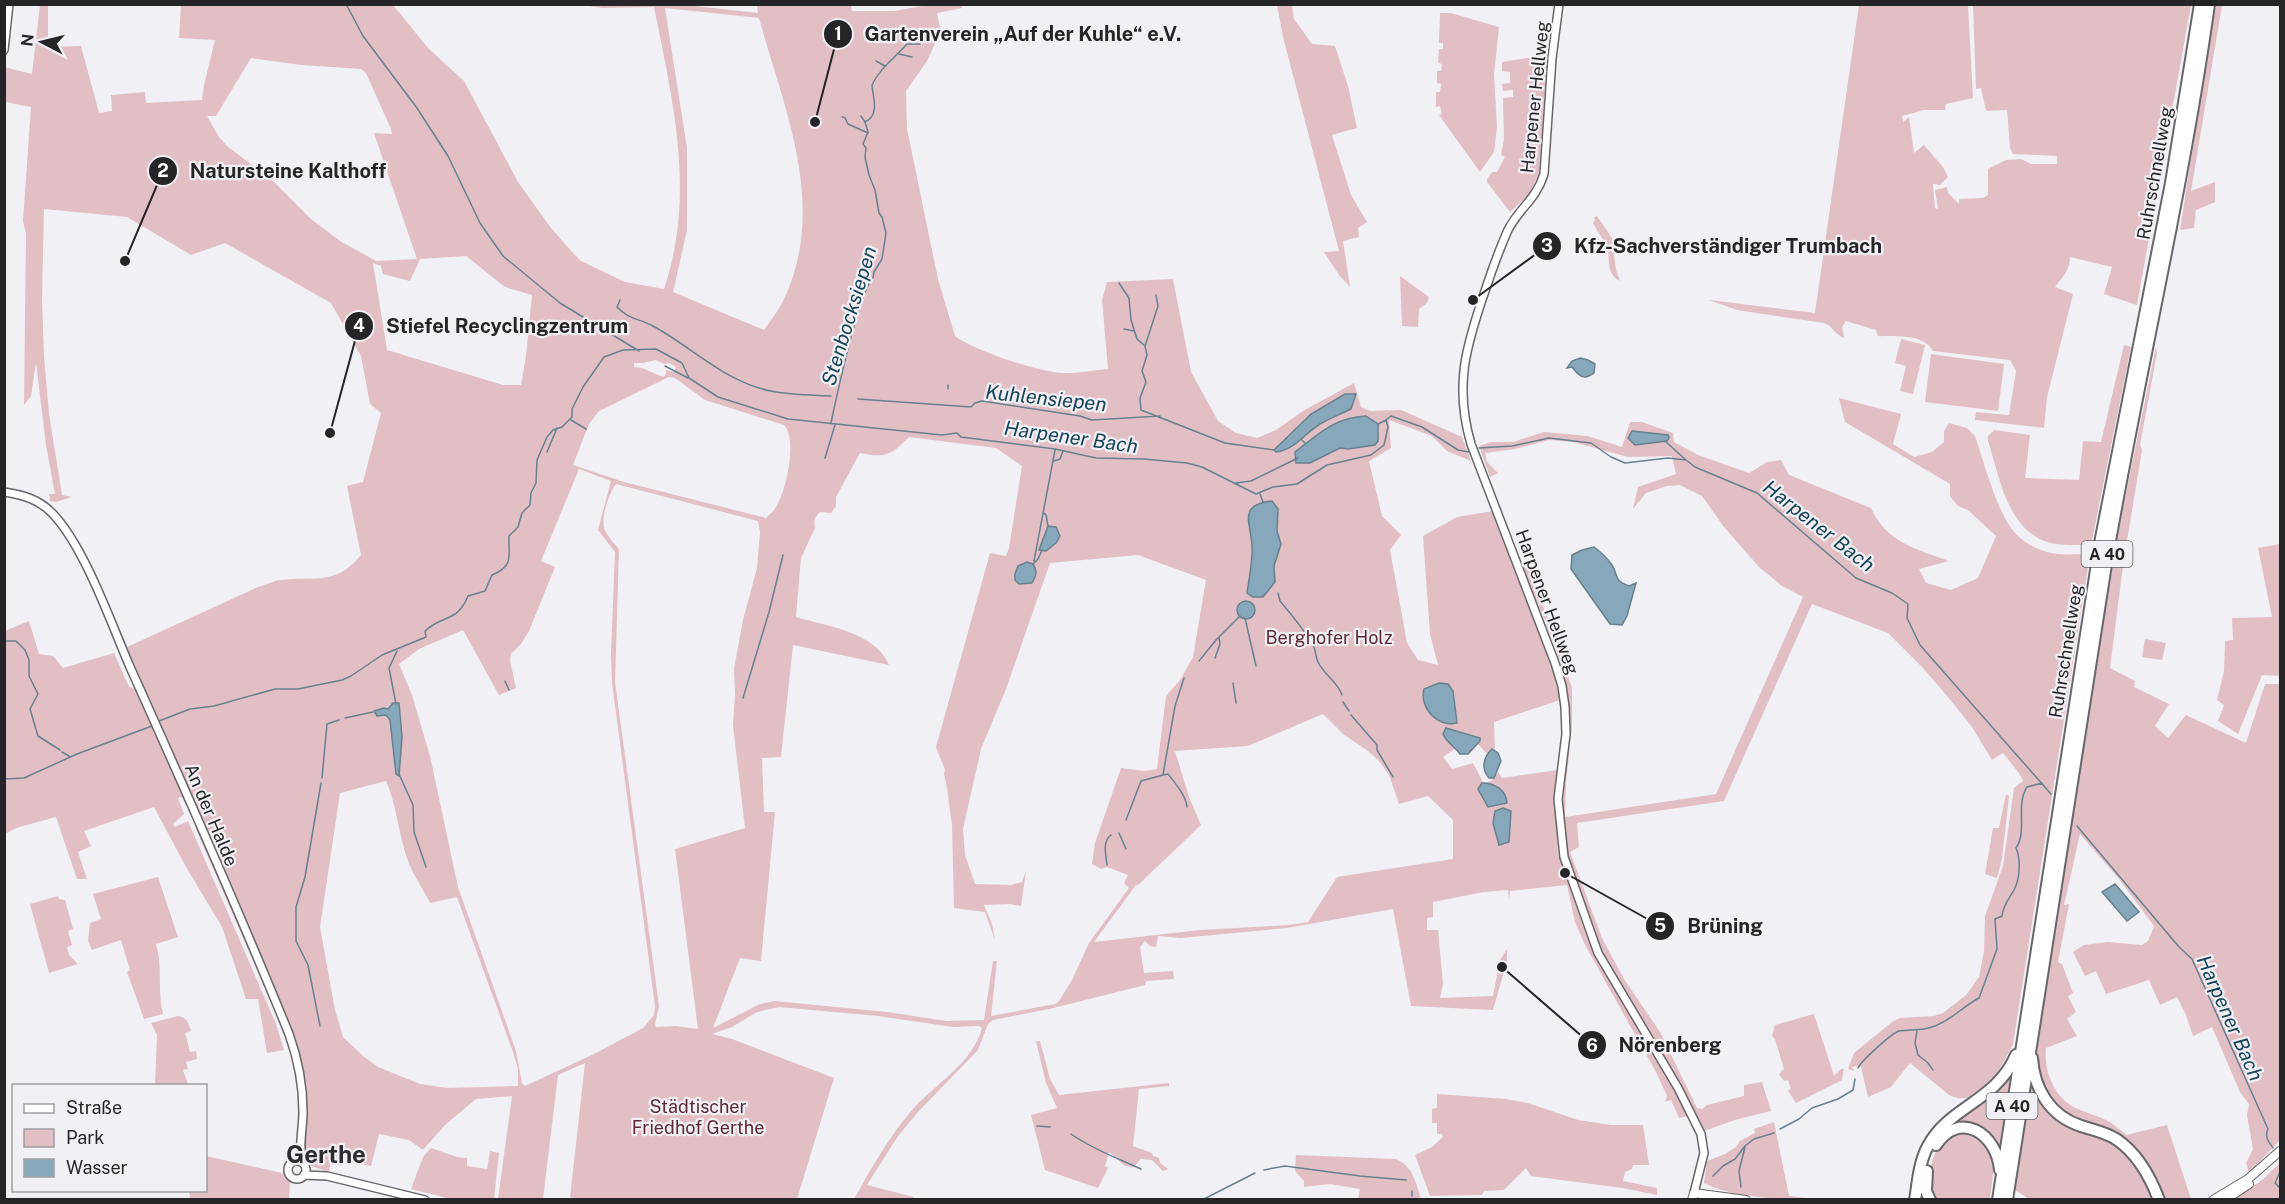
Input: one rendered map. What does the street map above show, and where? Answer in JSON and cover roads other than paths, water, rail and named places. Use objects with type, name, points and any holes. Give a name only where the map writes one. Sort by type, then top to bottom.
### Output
[{"type":"highway","name":"Ruhrschnellweg","points":[[2007,1200],[2029,1027],[2101,538],[2171,183],[2200,4]]},
{"type":"highway","name":"Ruhrschnellweg","points":[[1998,1200],[2110,538],[2179,189],[2209,4]]},
{"type":"highway","points":[[1916,1200],[1923,1157],[1931,1140],[1943,1126],[1987,1094],[2001,1080],[2017,1054],[2029,1027]]},
{"type":"highway","points":[[2029,1027],[2034,1071],[2044,1098],[2061,1117],[2105,1133],[2127,1148],[2142,1165],[2159,1200]]},
{"type":"highway","points":[[1923,1200],[1929,1161],[1938,1142],[1951,1131],[1969,1128],[1981,1132],[1994,1148],[2000,1163],[2000,1187]]},
{"type":"highway","points":[[1925,1181],[1930,1200]]},
{"type":"main road","points":[[2213,1200],[2248,1179],[2280,1151]]},
{"type":"main road","points":[[2225,1200],[2260,1175],[2280,1157]]},
{"type":"main road","points":[[1693,1196],[1746,1200]]},
{"type":"street","points":[[4,50],[9,4]]},
{"type":"street","name":"Harpener Hellweg","points":[[1559,4],[1552,58],[1544,174],[1539,190],[1512,221],[1508,230],[1470,333],[1462,396],[1471,444],[1556,663],[1562,686],[1566,734],[1557,798],[1564,858],[1598,953],[1678,1088],[1701,1134],[1704,1153],[1693,1196]]},
{"type":"street","name":"An der Halde","points":[[4,492],[34,499],[53,514],[73,543],[148,707],[290,1034],[302,1086],[304,1165]]},
{"type":"street","name":"An der Halde","points":[[293,1162],[302,1140]]},
{"type":"street","points":[[325,1176],[293,1162],[289,1167],[290,1175],[298,1179],[304,1175],[325,1176],[425,1200]]},
{"type":"street","points":[[304,1165],[304,1175]]},
{"type":"water","points":[[1580,358],[1595,364],[1594,373],[1584,377],[1572,367],[1567,368],[1572,361]]},
{"type":"water","points":[[1345,394],[1356,394],[1351,409],[1320,424],[1289,448],[1276,452],[1274,450],[1311,414]]},
{"type":"water","points":[[1366,416],[1378,424],[1378,441],[1375,445],[1340,448],[1310,463],[1296,463],[1295,452],[1319,433],[1344,420]]},
{"type":"water","points":[[1632,431],[1668,435],[1669,438],[1667,441],[1635,445],[1628,438]]},
{"type":"water","points":[[1272,501],[1278,509],[1277,531],[1281,544],[1274,566],[1275,582],[1263,597],[1253,597],[1247,593],[1252,551],[1248,516],[1254,506]]},
{"type":"water","points":[[1048,526],[1056,527],[1060,536],[1056,543],[1046,551],[1039,550]]},
{"type":"water","points":[[1594,547],[1610,562],[1621,582],[1629,586],[1636,583],[1627,616],[1622,625],[1610,624],[1571,569],[1572,555]]},
{"type":"water","points":[[1027,562],[1035,567],[1035,576],[1032,583],[1019,584],[1015,580],[1015,574],[1018,566]]},
{"type":"water","points":[[1246,601],[1252,604],[1255,610],[1252,616],[1246,619],[1240,616],[1237,610],[1240,604]]},
{"type":"water","points":[[1439,683],[1448,684],[1453,691],[1457,723],[1450,724],[1437,719],[1424,703],[1424,689]]},
{"type":"water","points":[[393,703],[399,703],[402,737],[399,776],[396,774],[390,720],[386,715],[377,716],[374,711],[388,709]]},
{"type":"water","points":[[1446,728],[1480,738],[1480,741],[1468,754],[1460,754],[1444,737]]},
{"type":"water","points":[[1492,749],[1498,753],[1501,761],[1494,778],[1489,778],[1484,763]]},
{"type":"water","points":[[1482,783],[1499,788],[1507,803],[1488,807],[1478,789]]},
{"type":"water","points":[[1503,808],[1511,811],[1509,842],[1499,845],[1493,823],[1495,811]]},
{"type":"water","points":[[2115,884],[2139,912],[2127,921],[2102,892]]},
{"type":"waterway","points":[[346,4],[363,36],[417,108],[448,156],[480,223],[503,256],[560,303],[639,351]]},
{"type":"waterway","name":"Stenbocksiepen","points":[[831,423],[855,323],[867,287],[882,259],[886,233],[869,175],[865,157],[866,148],[863,144],[868,132],[865,122],[870,119],[874,111],[872,85],[883,69],[907,44],[920,44]]},
{"type":"waterway","name":"Stenbocksiepen","points":[[899,54],[912,57]]},
{"type":"waterway","points":[[876,61],[885,66]]},
{"type":"waterway","name":"Stenbocksiepen","points":[[861,116],[865,122]]},
{"type":"waterway","points":[[842,117],[848,124],[868,133]]},
{"type":"waterway","points":[[1119,283],[1129,298],[1131,320],[1137,339],[1145,346],[1147,355],[1142,371],[1146,382],[1140,398],[1141,410],[1225,443],[1274,450]]},
{"type":"waterway","points":[[1145,346],[1158,306],[1156,295]]},
{"type":"waterway","points":[[620,300],[617,307],[625,314],[667,334],[709,363],[739,380],[778,392],[831,396]]},
{"type":"waterway","points":[[1124,329],[1134,331]]},
{"type":"waterway","name":"Harpener Bach","points":[[159,721],[190,709],[214,706],[275,689],[298,689],[342,680],[382,655],[426,637],[425,631],[459,610],[468,596],[485,591],[492,575],[507,564],[509,536],[518,527],[522,513],[530,505],[531,493],[536,483],[537,460],[547,437],[572,417],[572,409],[583,387],[604,357],[623,350],[656,349],[682,363],[689,378],[718,397],[788,419],[942,435],[957,433],[961,437],[1055,449],[1096,458],[1187,463],[1202,467],[1256,494],[1273,487],[1297,484],[1327,465],[1371,455],[1384,445],[1388,427],[1386,420],[1391,416],[1422,427],[1458,450],[1469,452]]},
{"type":"waterway","points":[[665,366],[688,378]]},
{"type":"waterway","name":"Kuhlensiepen","points":[[858,399],[971,407],[982,401],[1080,416],[1092,420],[1160,416]]},
{"type":"waterway","points":[[571,420],[586,429]]},
{"type":"waterway","points":[[1378,424],[1386,420]]},
{"type":"waterway","points":[[825,458],[835,425]]},
{"type":"waterway","points":[[547,452],[557,428]]},
{"type":"waterway","name":"Harpener Bach","points":[[1479,448],[1512,446],[1549,438],[1591,443],[1611,457],[1625,463],[1668,458],[1686,460],[1695,467],[1757,493],[1856,578],[1892,593],[1908,604],[1907,618],[1920,645],[2051,794]]},
{"type":"waterway","points":[[1302,440],[1305,443]]},
{"type":"waterway","points":[[1665,441],[1686,460]]},
{"type":"waterway","points":[[1034,561],[1055,450]]},
{"type":"waterway","points":[[1054,461],[1060,459],[1063,451]]},
{"type":"waterway","points":[[1236,483],[1251,481],[1298,458]]},
{"type":"waterway","points":[[1260,494],[1263,502]]},
{"type":"waterway","points":[[1044,513],[1048,526]]},
{"type":"waterway","points":[[1033,564],[1042,550]]},
{"type":"waterway","points":[[743,698],[769,612],[783,555]]},
{"type":"waterway","points":[[1278,593],[1280,601],[1313,645],[1321,667],[1342,695]]},
{"type":"waterway","points":[[1199,661],[1240,616]]},
{"type":"waterway","points":[[1245,618],[1256,666]]},
{"type":"waterway","points":[[1215,658],[1220,644],[1219,637]]},
{"type":"waterway","points":[[4,641],[16,641],[25,650],[29,660],[29,676],[38,694],[30,709],[38,736],[60,750]]},
{"type":"waterway","points":[[396,704],[389,668],[397,651]]},
{"type":"waterway","points":[[1126,820],[1141,781],[1163,775],[1175,706],[1184,678]]},
{"type":"waterway","points":[[505,681],[509,690]]},
{"type":"waterway","points":[[1233,683],[1236,703]]},
{"type":"waterway","points":[[1343,702],[1349,711]]},
{"type":"waterway","points":[[345,718],[373,712]]},
{"type":"waterway","points":[[1351,715],[1377,745],[1377,750],[1393,777]]},
{"type":"waterway","points":[[322,778],[327,724],[339,720]]},
{"type":"waterway","points":[[4,779],[24,778],[77,754],[152,726]]},
{"type":"waterway","points":[[62,752],[69,756]]},
{"type":"waterway","points":[[399,774],[413,805],[414,832],[426,867]]},
{"type":"waterway","points":[[1163,775],[1168,774],[1183,794],[1187,807]]},
{"type":"waterway","points":[[320,1026],[308,965],[296,941],[296,907],[305,877],[321,783]]},
{"type":"waterway","points":[[1858,1068],[1870,1054],[1895,1033],[1939,1024],[1979,998],[1997,949],[1995,919],[2002,916],[2018,880],[2019,863],[2016,848],[2021,834],[2024,794],[2027,787],[2042,783]]},
{"type":"waterway","name":"Harpener Bach","points":[[2077,826],[2179,947],[2192,959],[2268,1129],[2267,1137],[2273,1148]]},
{"type":"waterway","points":[[1119,833],[1126,849]]},
{"type":"waterway","points":[[1107,865],[1106,841],[1111,835]]},
{"type":"waterway","points":[[1917,1030],[1915,1043],[1918,1055],[1933,1070]]},
{"type":"waterway","points":[[1780,1129],[1799,1119],[1812,1108],[1838,1099],[1853,1090],[1855,1079]]},
{"type":"waterway","points":[[1037,1126],[1050,1127]]},
{"type":"waterway","points":[[1713,1176],[1735,1159],[1754,1139],[1774,1133]]},
{"type":"waterway","points":[[1071,1134],[1141,1169]]},
{"type":"waterway","points":[[1741,1187],[1739,1171],[1745,1147]]},
{"type":"waterway","points":[[1264,1170],[1285,1166],[1406,1180]]},
{"type":"waterway","name":"Harpener Bach","points":[[2280,1172],[2275,1183],[2280,1188]]},
{"type":"waterway","points":[[1202,1200],[1255,1173]]},
{"type":"waterway","points":[[1412,1191],[1412,1196]]},
{"type":"place","name":"Gartenverein „Auf der Kuhle“ e.V.","points":[[815,122]]},
{"type":"place","name":"Natursteine Kalthoff","points":[[125,261]]},
{"type":"place","name":"Kfz-Sachverständiger Trumbach","points":[[1473,300]]},
{"type":"place","name":"Stiefel Recyclingzentrum","points":[[330,433]]},
{"type":"place","name":"Brüning","points":[[1565,873]]},
{"type":"place","name":"Nörenberg","points":[[1502,967]]},
{"type":"district","name":"Gerthe","points":[[326,1155]]},
{"type":"park label","name":"Berghofer Holz","points":[[1329,638]]},
{"type":"park label","name":"Städtischer Friedhof Gerthe","points":[[698,1117]]}]
